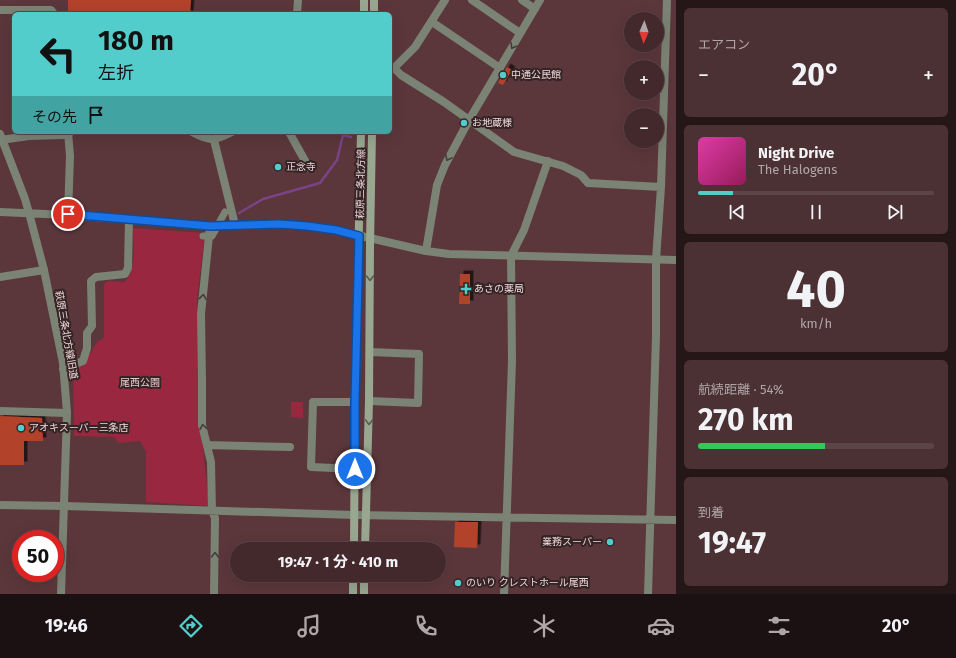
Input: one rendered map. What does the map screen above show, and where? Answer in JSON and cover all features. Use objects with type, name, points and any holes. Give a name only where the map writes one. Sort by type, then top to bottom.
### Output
[{"type":"main road","points":[[364,0],[364,12]]},
{"type":"main road","points":[[374,0],[374,12]]},
{"type":"main road","name":"萩原三条北方線","points":[[354,542],[355,402],[361,134]]},
{"type":"main road","name":"萩原三条北方線","points":[[365,542],[370,352],[372,134]]},
{"type":"main road","points":[[353,582],[353,594]]},
{"type":"main road","points":[[364,582],[364,594]]},
{"type":"street","points":[[297,12],[298,0]]},
{"type":"street","points":[[445,0],[415,46],[392,67],[401,75],[444,102],[514,152],[548,161],[581,175],[588,183],[661,187]]},
{"type":"street","points":[[472,0],[520,33]]},
{"type":"street","points":[[522,0],[535,9]]},
{"type":"street","points":[[426,251],[437,185],[445,166],[469,120],[540,0]]},
{"type":"street","points":[[648,594],[656,336],[656,260],[661,187],[667,0]]},
{"type":"street","points":[[0,10],[51,10],[52,12]]},
{"type":"street","points":[[432,22],[500,68]]},
{"type":"street","points":[[1,138],[65,134]]},
{"type":"street","points":[[68,214],[70,156],[69,134]]},
{"type":"street","points":[[195,134],[200,137],[214,140],[228,134]]},
{"type":"street","points":[[290,134],[309,168]]},
{"type":"street","name":"萩原三条北方線旧道","points":[[1,138],[29,213],[44,270],[63,369],[67,413],[61,594]]},
{"type":"street","points":[[214,140],[235,225]]},
{"type":"street","points":[[504,594],[512,361],[511,256],[524,230],[548,161]]},
{"type":"street","points":[[0,212],[68,214],[210,226],[279,224],[307,226],[336,230],[426,251],[449,254],[676,260]]},
{"type":"street","points":[[203,236],[212,236],[225,212]]},
{"type":"street","points":[[63,369],[83,361],[87,348],[88,333],[92,326],[91,281],[96,277],[125,274],[128,268],[130,220]]},
{"type":"street","points":[[210,226],[201,314],[202,426],[211,462],[212,511],[215,518],[214,594]]},
{"type":"street","points":[[0,277],[44,270]]},
{"type":"street","points":[[369,401],[418,403],[419,354],[370,352]]},
{"type":"street","points":[[355,402],[313,402],[311,467],[355,469]]},
{"type":"street","points":[[0,411],[67,413]]},
{"type":"street","points":[[207,445],[290,447]]},
{"type":"street","points":[[0,505],[355,515],[676,520]]},
{"type":"green space","name":"尾西公園","points":[[133,228],[205,233],[197,300],[202,437],[209,506],[146,502],[146,452],[140,441],[119,443],[114,437],[74,436],[73,370],[83,365],[97,342],[104,338],[104,285],[107,281],[125,282],[129,276],[134,256]]},
{"type":"green space","points":[[291,402],[303,402],[303,418],[291,417]]},
{"type":"building","points":[[68,0],[191,0],[190,12],[68,11]]},
{"type":"building","name":"中通公民館","points":[[507,67],[512,70],[503,85],[498,83]]},
{"type":"building","points":[[460,274],[470,274],[470,304],[459,304]]},
{"type":"building","name":"アオキスーパー三条店","points":[[0,416],[42,418],[43,441],[24,441],[24,465],[0,465]]},
{"type":"building","points":[[455,522],[478,522],[477,548],[454,547]]},
{"type":"waterway","points":[[239,213],[263,199],[320,183],[337,160],[343,135],[351,137]]},
{"type":"place","name":"中通公民館","points":[[503,75]]},
{"type":"place","name":"お地蔵様","points":[[464,123]]},
{"type":"place","name":"正念寺","points":[[278,167]]},
{"type":"place","name":"あさの薬局","points":[[466,289]]},
{"type":"place","name":"アオキスーパー三条店","points":[[21,428]]},
{"type":"place","name":"業務スーパー","points":[[610,542]]},
{"type":"place","name":"のいり クレストホール尾西","points":[[458,583]]},
{"type":"route","points":[[68,214],[210,226],[279,224],[307,226],[336,230],[359,236],[356,340],[355,469]]}]
